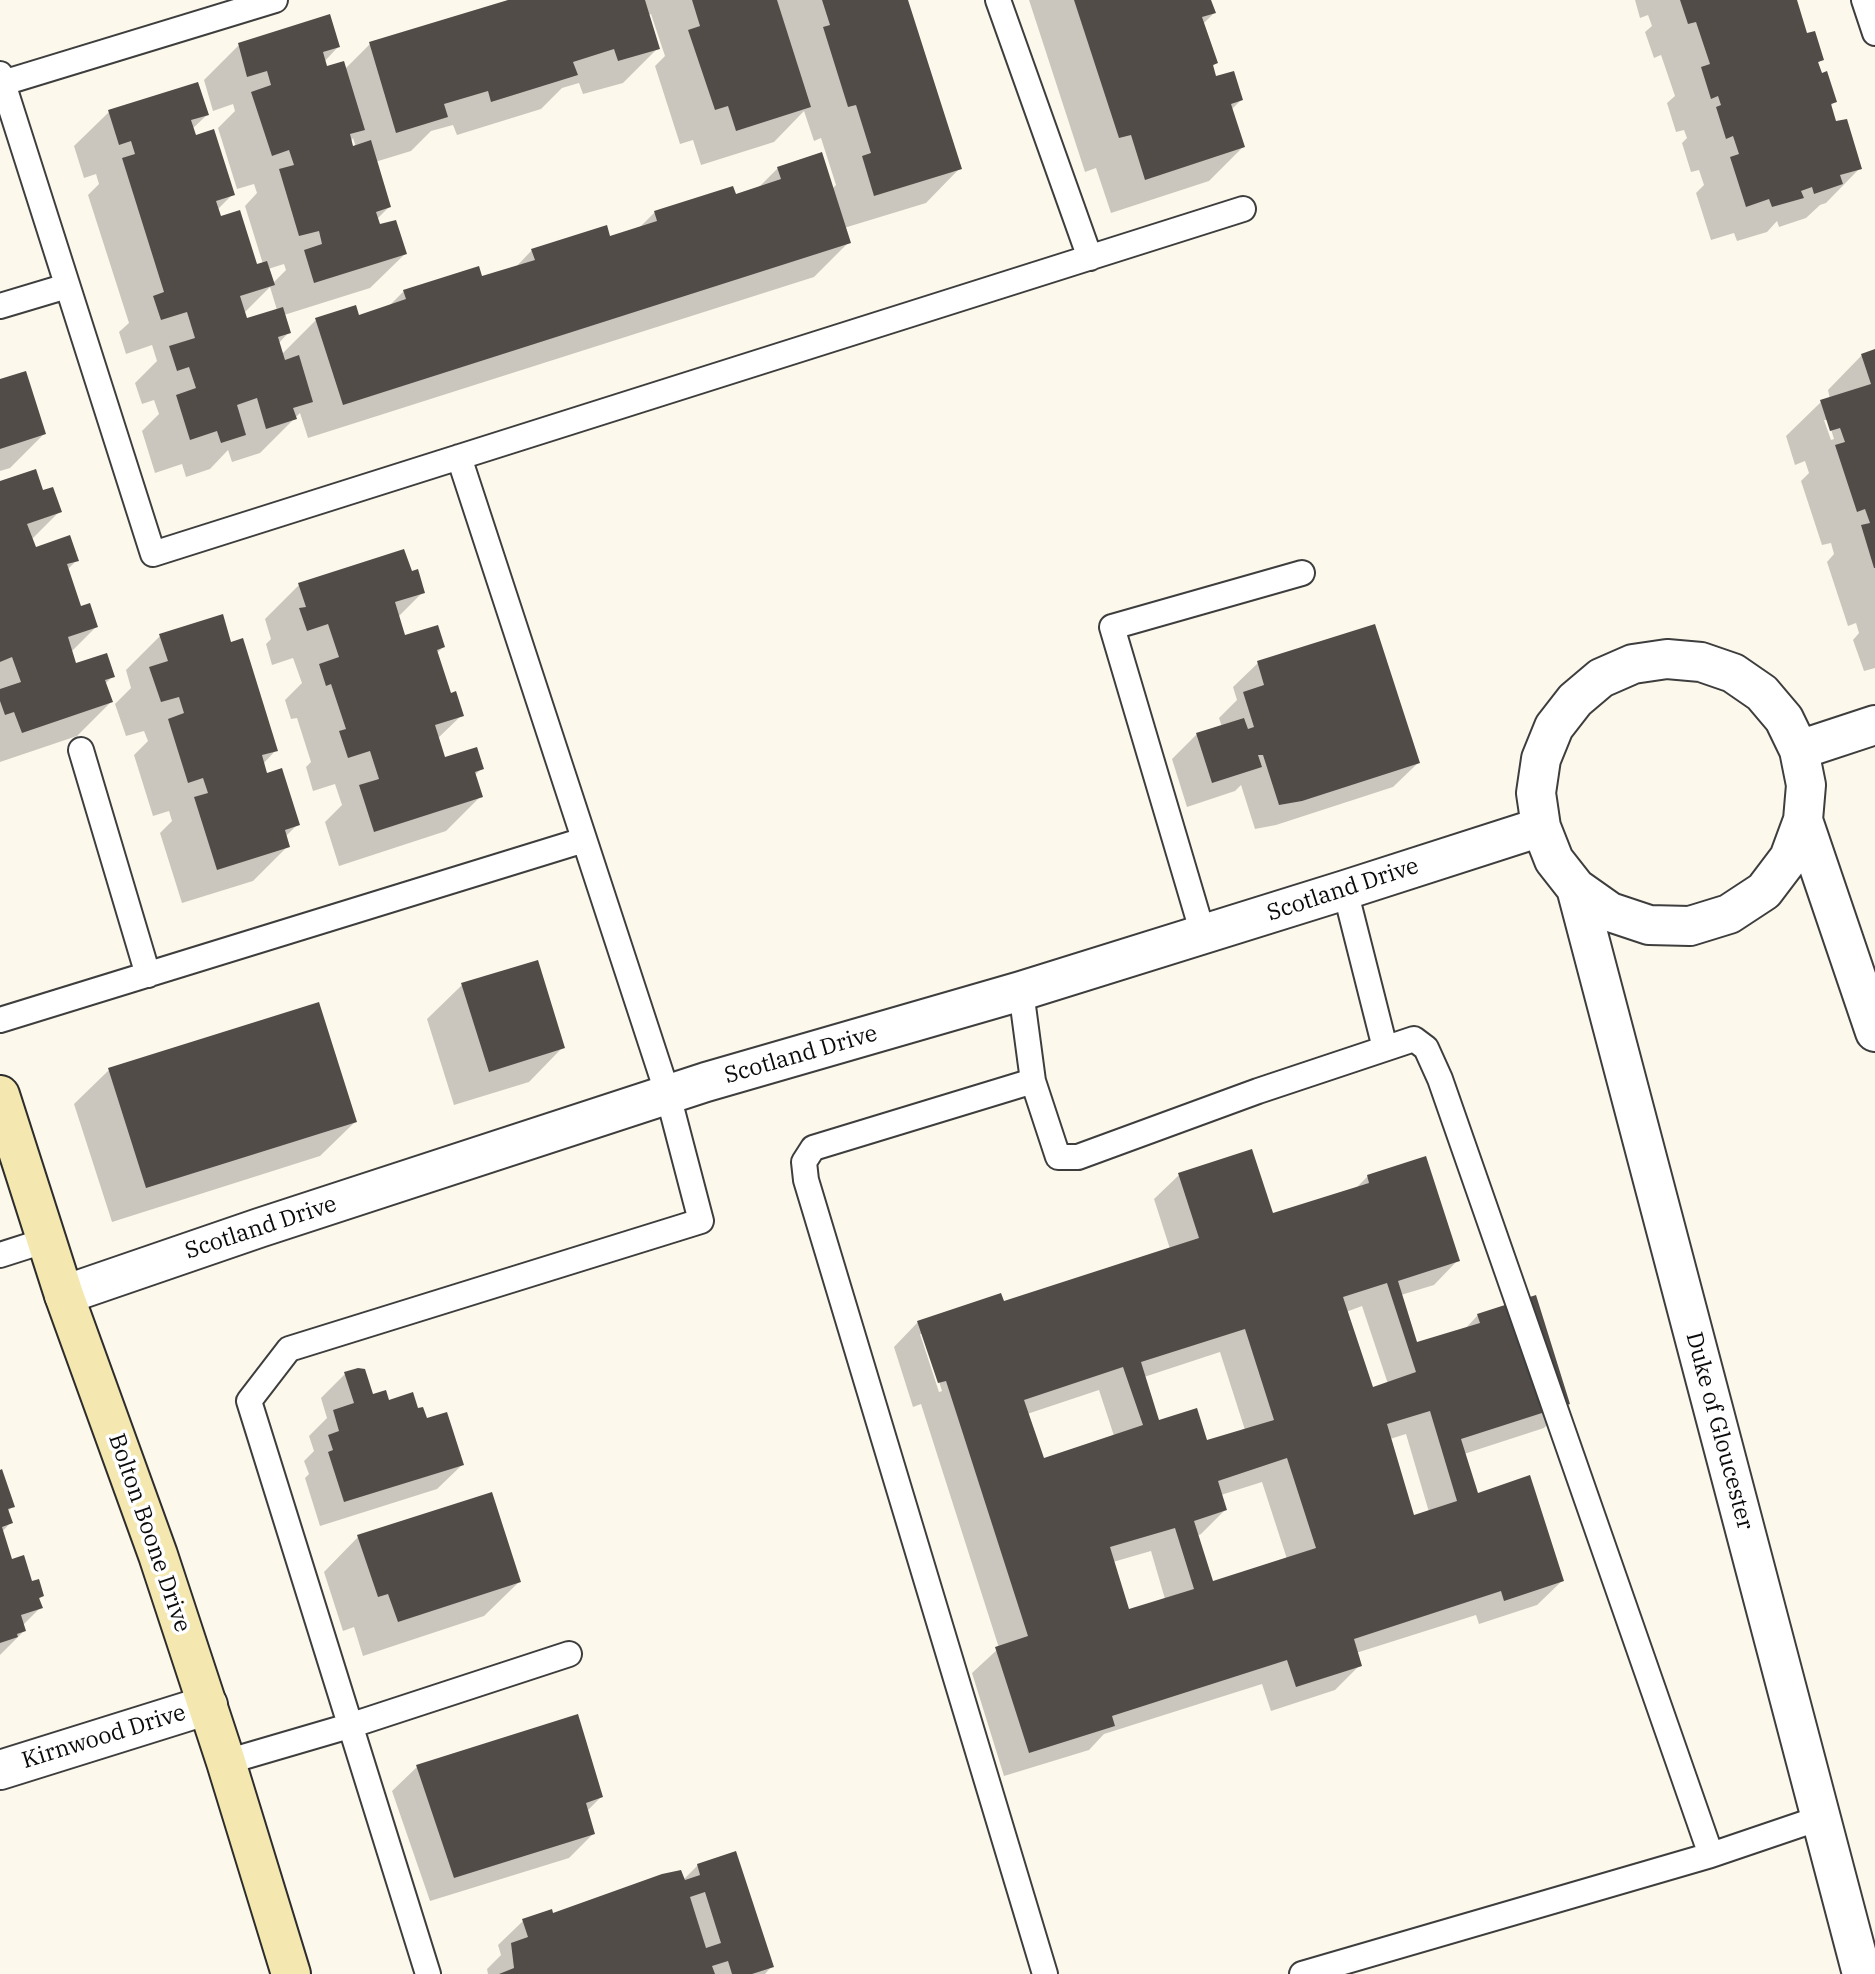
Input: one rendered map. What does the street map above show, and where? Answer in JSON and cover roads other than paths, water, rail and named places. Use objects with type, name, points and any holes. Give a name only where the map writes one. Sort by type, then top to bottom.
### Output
[{"type":"street","points":[[1667,659],[1701,662],[1733,673],[1762,693],[1784,719],[1799,750],[1806,785],[1804,820],[1789,858],[1763,891],[1729,914],[1690,926],[1649,925],[1610,912],[1576,888],[1554,860],[1541,827],[1536,793],[1541,759],[1554,727],[1575,700],[1601,678],[1633,664],[1667,659]]},
{"type":"street","points":[[1799,750],[1875,725]]},
{"type":"street","points":[[1804,820],[1875,1032]]},
{"type":"street","name":"Scotland Drive","points":[[64,1295],[259,1227],[668,1095],[1021,991],[1541,827]]},
{"type":"street","name":"Duke of Gloucester","points":[[1576,888],[1862,1974]]},
{"type":"street","name":"Bolton Boone Drive","points":[[0,1095],[64,1295],[159,1555],[291,1974]]},
{"type":"street","name":"Kirnwood Drive","points":[[0,1770],[208,1705]]},
{"type":"lane","points":[[275,0],[1,79],[153,554],[1243,209]]},
{"type":"lane","points":[[998,0],[1090,258]]},
{"type":"lane","points":[[1864,0],[1875,33]]},
{"type":"lane","points":[[0,306],[67,286]]},
{"type":"lane","points":[[428,1974],[249,1401],[289,1349],[701,1221],[668,1095],[458,457]]},
{"type":"lane","points":[[1203,934],[1112,627],[1302,573]]},
{"type":"lane","points":[[81,750],[148,975]]},
{"type":"lane","points":[[0,1020],[584,840]]},
{"type":"lane","points":[[1345,890],[1385,1048]]},
{"type":"lane","points":[[1021,991],[1033,1081],[1058,1157],[1078,1157],[1414,1039],[1426,1048],[1440,1079],[1711,1855]]},
{"type":"lane","points":[[1033,1081],[813,1148],[804,1162],[806,1180],[1045,1974]]},
{"type":"lane","points":[[0,1255],[47,1240]]},
{"type":"lane","points":[[226,1762],[349,1726],[569,1654]]},
{"type":"lane","points":[[1302,1974],[1711,1855],[1820,1818]]}]
